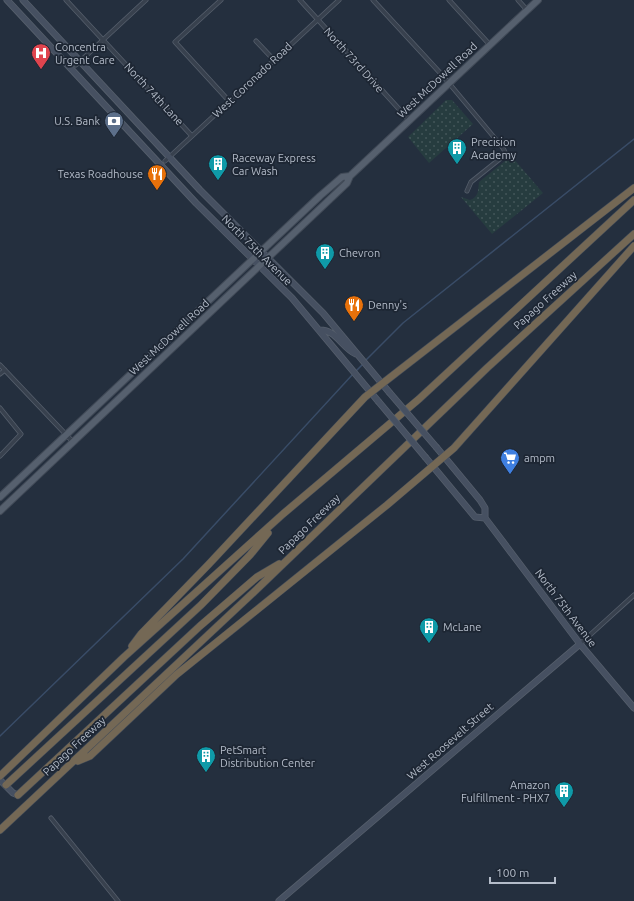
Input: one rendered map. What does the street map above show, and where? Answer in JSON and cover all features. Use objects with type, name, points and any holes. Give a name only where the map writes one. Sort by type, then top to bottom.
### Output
[{"type":"highway","points":[[124,658],[141,634],[371,392],[382,382],[542,261],[634,188]]},
{"type":"highway","name":"Papago Freeway","points":[[0,776],[124,658],[283,514],[420,399],[634,200]]},
{"type":"highway","name":"Papago Freeway","points":[[0,830],[290,558],[487,368],[634,234]]},
{"type":"highway","points":[[72,764],[90,756],[194,660],[444,457],[634,246]]},
{"type":"highway","points":[[6,785],[201,605],[250,555],[283,514]]},
{"type":"highway","points":[[18,795],[177,646],[257,577],[290,558]]},
{"type":"main road","name":"North 75th Avenue","points":[[8,0],[196,203],[260,265],[319,330],[475,517],[485,518]]},
{"type":"main road","points":[[20,0],[36,14]]},
{"type":"main road","name":"North 75th Avenue","points":[[23,0],[78,63],[167,159],[261,250],[323,313],[437,448],[485,508],[485,518],[580,644],[634,708]]},
{"type":"main road","name":"West McDowell Road","points":[[0,511],[347,183],[350,176],[538,0]]},
{"type":"main road","name":"West McDowell Road","points":[[0,498],[261,250],[342,177],[350,176]]},
{"type":"main road","points":[[319,330],[325,330],[333,334],[349,351],[358,355]]},
{"type":"main road","name":"West Roosevelt Street","points":[[279,901],[580,644]]},
{"type":"main road","points":[[0,780],[18,795]]},
{"type":"street","points":[[78,63],[146,0]]},
{"type":"street","points":[[221,0],[175,42],[229,101]]},
{"type":"street","name":"North 73rd Drive","points":[[300,0],[409,120]]},
{"type":"street","name":"West Coronado Road","points":[[167,159],[339,0]]},
{"type":"street","points":[[373,0],[496,138],[506,154],[471,182],[467,191]]},
{"type":"street","points":[[449,0],[490,44]]},
{"type":"street","points":[[518,0],[527,10]]},
{"type":"street","name":"North 74th Lane","points":[[68,1],[192,136]]},
{"type":"street","points":[[256,41],[274,60]]},
{"type":"street","points":[[0,365],[73,442]]},
{"type":"street","points":[[0,374],[5,370]]},
{"type":"street","points":[[0,408],[21,434],[0,456]]},
{"type":"street","name":"West Roosevelt Street","points":[[580,644],[634,595]]},
{"type":"street","points":[[51,818],[118,901]]},
{"type":"green space","points":[[446,100],[452,100],[473,124],[429,163],[408,137]]},
{"type":"green space","points":[[513,158],[543,193],[492,234],[461,197],[470,200],[473,199],[478,193],[479,182],[505,161]]},
{"type":"waterway","points":[[365,361],[403,323],[634,139]]},
{"type":"waterway","points":[[356,371],[363,364]]},
{"type":"waterway","points":[[0,736],[183,559],[353,374]]},
{"type":"place","name":"Concentra Urgent Care","points":[[41,70]]},
{"type":"place","name":"U.S. Bank","points":[[114,138]]},
{"type":"place","name":"Precision Academy","points":[[457,165]]},
{"type":"place","name":"Raceway Express Car Wash","points":[[218,181]]},
{"type":"place","name":"Texas Roadhouse","points":[[157,191]]},
{"type":"place","name":"Chevron","points":[[325,270]]},
{"type":"place","name":"Denny's","points":[[354,322]]},
{"type":"place","name":"ampm","points":[[510,475]]},
{"type":"place","name":"McLane","points":[[429,644]]},
{"type":"place","name":"PetSmart Distribution Center","points":[[206,773]]},
{"type":"place","name":"Amazon Fulfillment - PHX7","points":[[564,808]]}]
